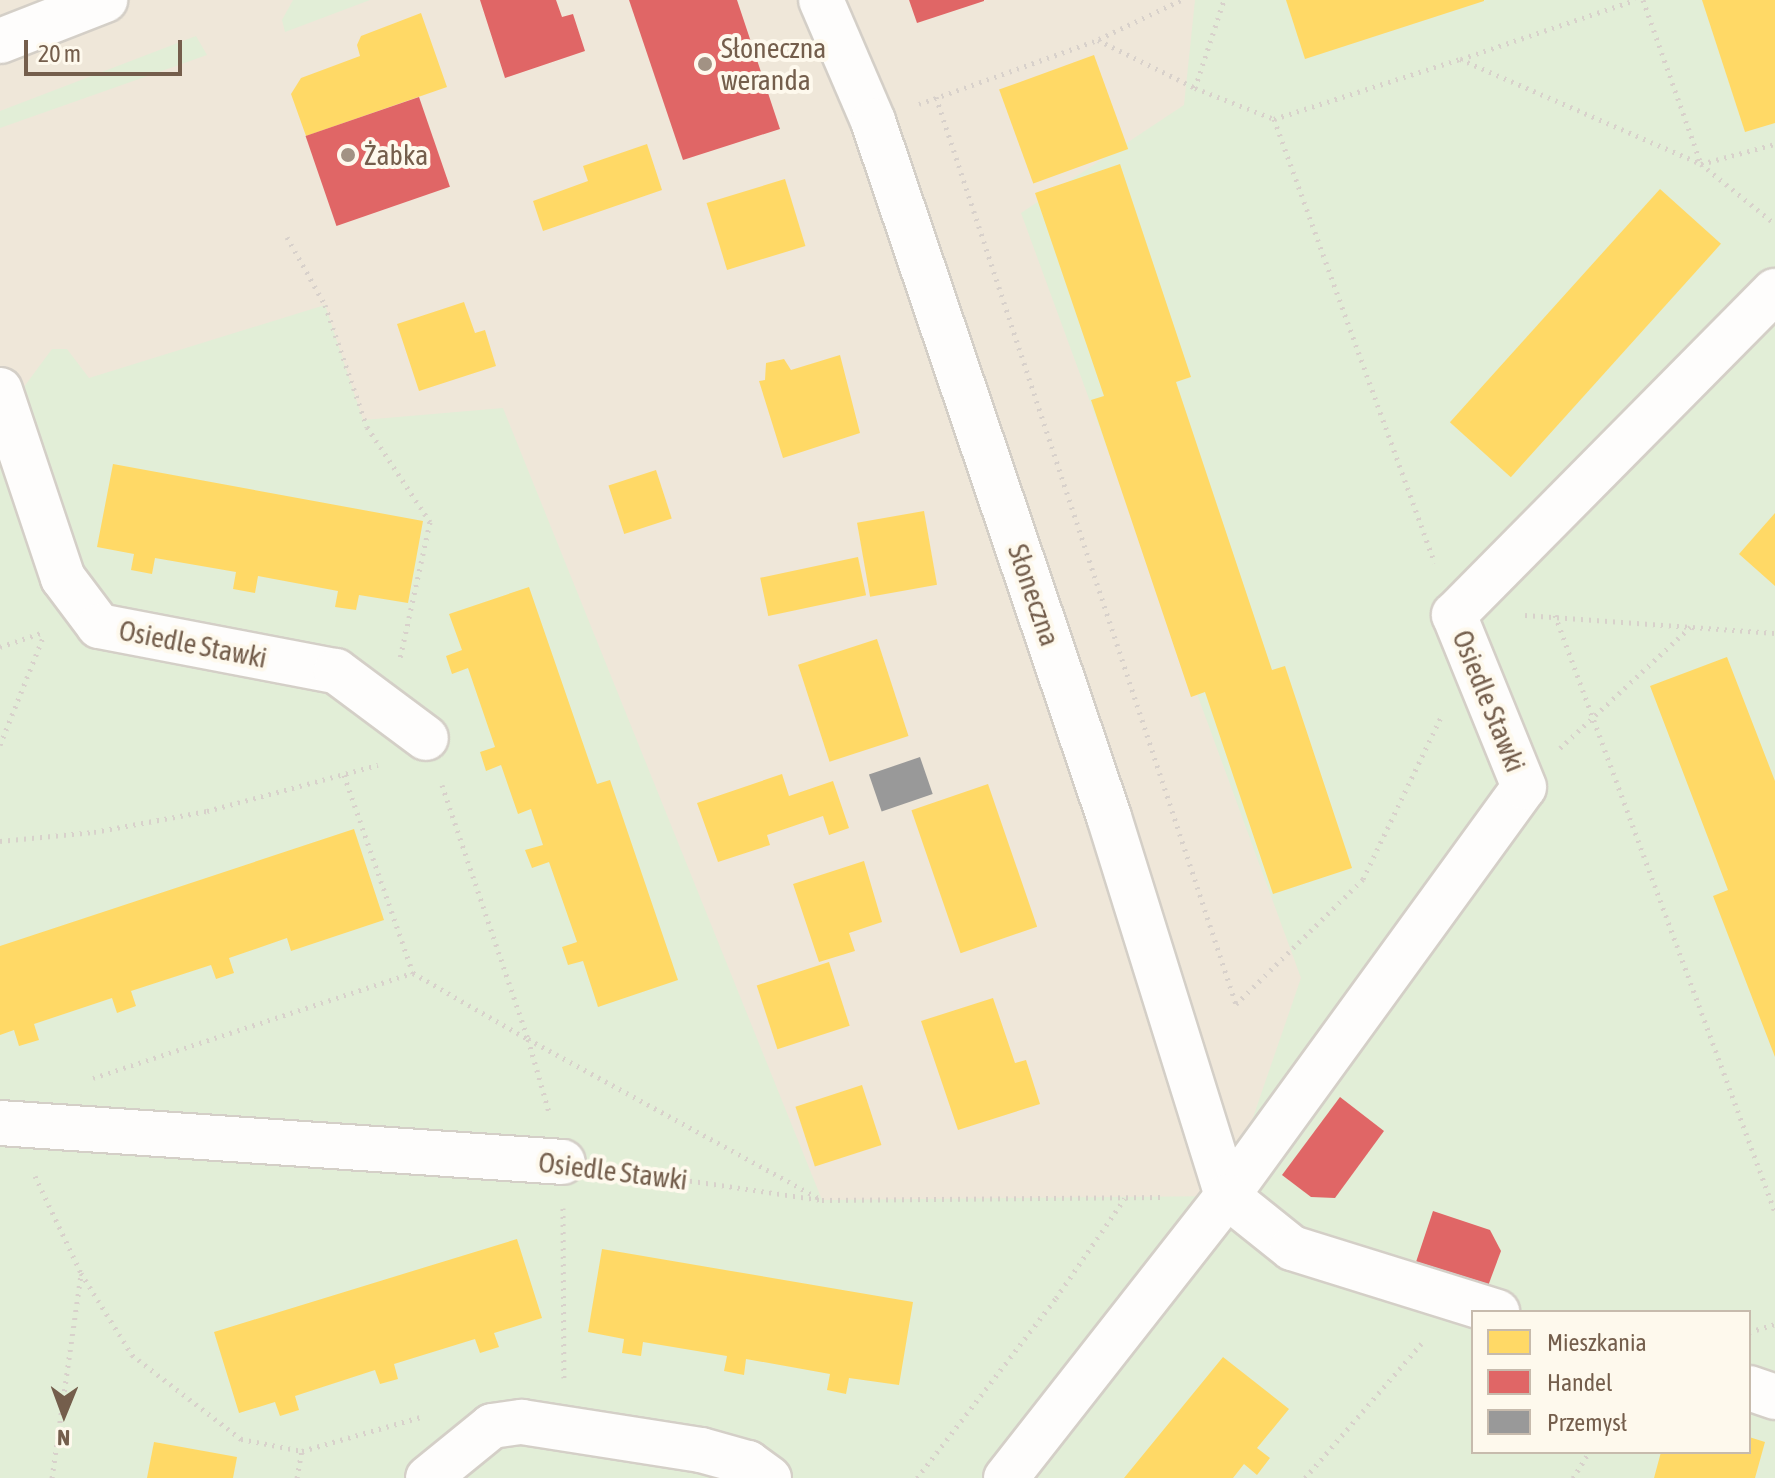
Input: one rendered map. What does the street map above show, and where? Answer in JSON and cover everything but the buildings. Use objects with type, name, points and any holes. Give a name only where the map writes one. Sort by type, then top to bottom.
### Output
[{"type":"street","points":[[0,41],[104,0]]},
{"type":"street","name":"Słoneczna","points":[[821,0],[873,121],[1109,817],[1227,1196]]},
{"type":"street","name":"Osiedle Stawki","points":[[1006,1478],[1227,1196],[1524,787],[1454,615],[1775,291]]},
{"type":"street","name":"Osiedle Stawki","points":[[0,390],[63,578],[99,626],[336,671],[426,738]]},
{"type":"street","name":"Osiedle Stawki","points":[[13,1125],[563,1162]]},
{"type":"street","points":[[1227,1196],[1292,1248],[1477,1307]]},
{"type":"street","points":[[1751,1389],[1775,1397]]},
{"type":"street","points":[[428,1478],[492,1426],[522,1422],[701,1450],[748,1463],[769,1478]]},
{"type":"path","points":[[873,121],[1098,40],[1181,0]]},
{"type":"path","points":[[1195,88],[1224,0]]},
{"type":"path","points":[[1098,40],[1195,88],[1274,119],[1635,0]]},
{"type":"path","points":[[1643,0],[1701,164]]},
{"type":"path","points":[[1460,59],[1701,164],[1775,224]]},
{"type":"path","points":[[936,97],[1236,1004],[1363,879],[1470,655]]},
{"type":"path","points":[[1274,119],[1454,615],[1555,615],[1775,633]]},
{"type":"path","points":[[1701,164],[1775,144]]},
{"type":"path","points":[[287,237],[325,305],[367,427],[430,522],[399,659],[528,1039],[822,1200]]},
{"type":"path","points":[[1555,615],[1775,1212]]},
{"type":"path","points":[[0,647],[45,632],[99,626]]},
{"type":"path","points":[[1524,787],[1593,714],[1691,626]]},
{"type":"path","points":[[0,745],[45,632]]},
{"type":"path","points":[[385,656],[399,659]]},
{"type":"path","points":[[0,841],[94,832],[207,811],[414,754],[426,738]]},
{"type":"path","points":[[344,775],[413,973]]},
{"type":"path","points":[[13,1125],[81,1273],[132,1355],[241,1439],[302,1451],[431,1413]]},
{"type":"path","name":"Osiedle Stawki","points":[[563,1162],[822,1200],[1227,1196]]},
{"type":"path","points":[[917,1478],[1056,1298],[1125,1198]]},
{"type":"path","points":[[52,1478],[81,1273]]},
{"type":"path","points":[[1305,1478],[1471,1313]]},
{"type":"path","points":[[1751,1331],[1775,1324]]},
{"type":"path","points":[[297,1478],[302,1451]]},
{"type":"path","points":[[1573,1478],[1588,1454]]},
{"type":"shaded area","points":[[0,0],[1775,0],[1775,1478],[0,1478]]},
{"type":"green space","points":[[293,0],[370,0],[285,32],[282,20]]},
{"type":"green space","points":[[1195,0],[1775,0],[1775,1478],[0,1478],[0,413],[9,407],[52,349],[67,349],[89,378],[325,305],[363,420],[503,408],[822,1200],[1226,1196],[1301,978],[1021,213],[1184,105]]},
{"type":"green space","points":[[196,36],[207,55],[0,128],[0,111]]},
{"type":"place","name":"Słoneczna weranda","points":[[705,64]]},
{"type":"place","name":"Żabka","points":[[348,155]]}]
